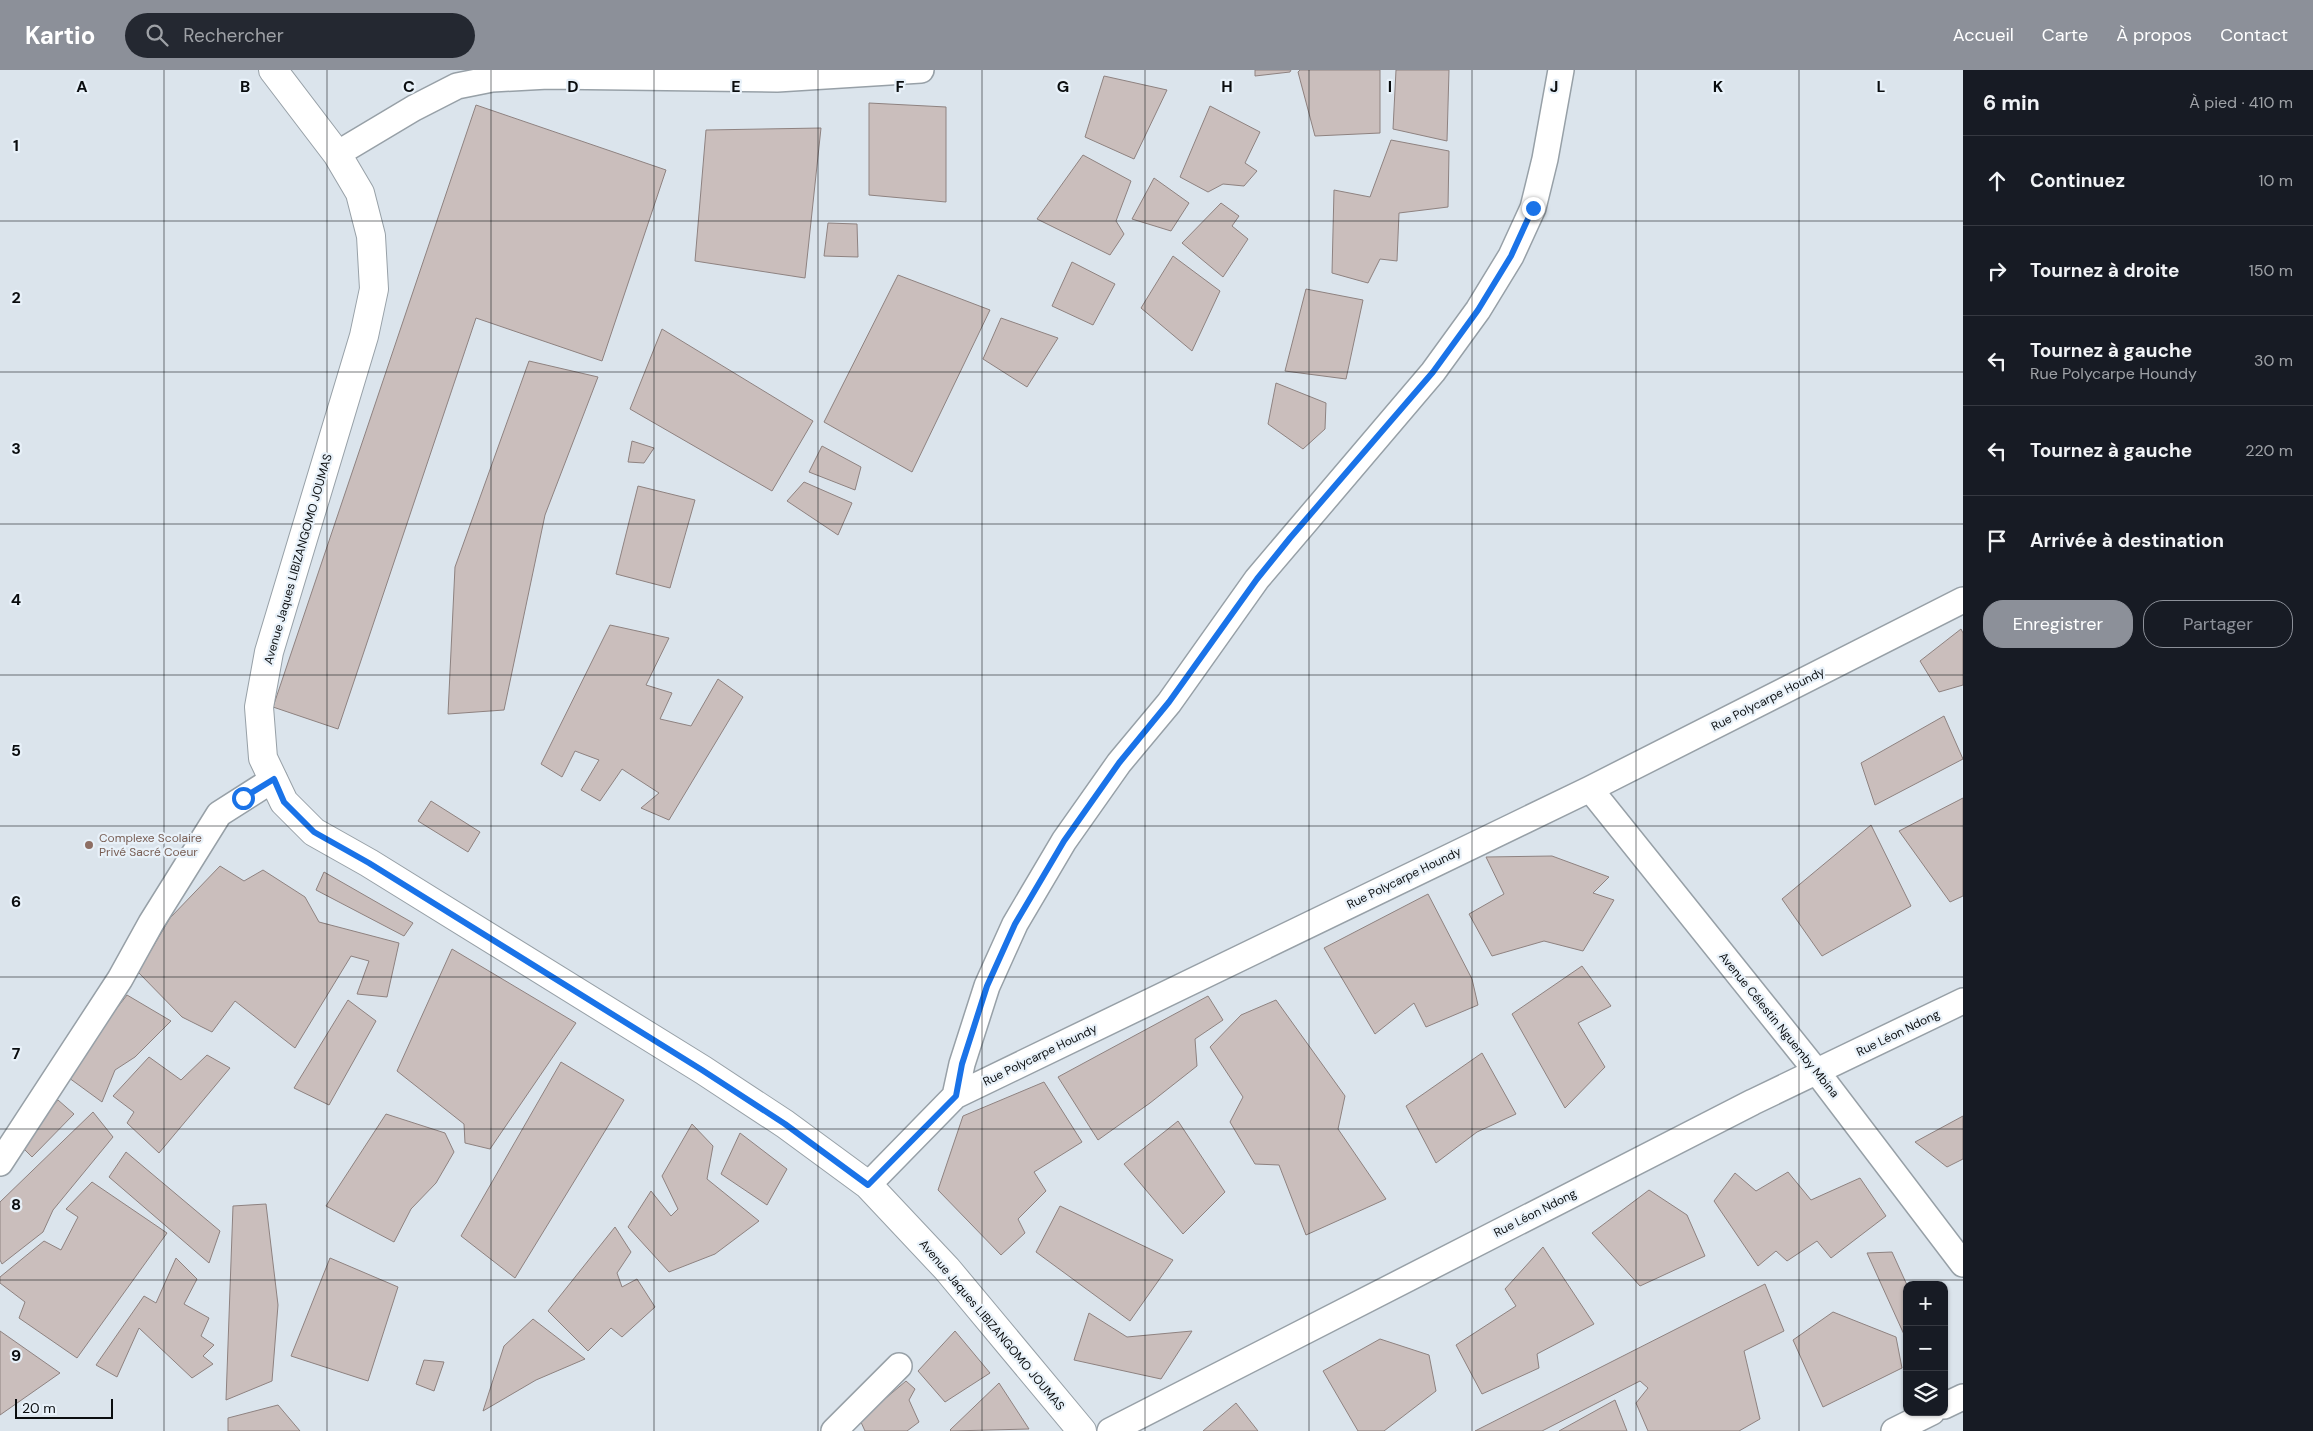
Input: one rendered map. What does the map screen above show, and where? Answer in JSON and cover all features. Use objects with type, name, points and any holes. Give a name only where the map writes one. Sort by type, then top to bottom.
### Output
[{"type":"main road","name":"Avenue Jaques LIBIZANGOMO JOUMAS","points":[[273,70],[337,154],[360,193],[371,236],[374,289],[364,336],[269,652],[259,707],[263,758],[284,802],[314,832],[369,863],[702,1070],[785,1124],[868,1185],[947,1269],[1082,1431]]},
{"type":"street","points":[[337,154],[414,108],[457,86],[492,79],[548,76],[777,79],[921,70]]},
{"type":"street","points":[[956,1096],[962,1064],[987,986],[1015,924],[1064,841],[1119,763],[1169,702],[1257,579],[1433,372],[1478,310],[1511,256],[1533,208],[1546,159],[1561,70]]},
{"type":"street","name":"Rue Polycarpe Houndy","points":[[868,1185],[956,1096],[1590,789],[1963,600]]},
{"type":"street","points":[[0,1163],[120,979],[151,922],[219,814],[274,779]]},
{"type":"street","name":"Avenue Célestin Nguemby Mbina","points":[[1590,789],[1817,1072],[1963,1264]]},
{"type":"street","name":"Rue Léon Ndong","points":[[1110,1431],[1753,1102],[1963,1001]]},
{"type":"street","points":[[834,1431],[900,1366]]},
{"type":"street","points":[[1948,1404],[1963,1397]]},
{"type":"street","points":[[1894,1431],[1924,1416]]},
{"type":"building","points":[[1255,70],[1291,70],[1290,72],[1255,76]]},
{"type":"building","points":[[1300,70],[1380,70],[1380,133],[1315,136],[1298,72]]},
{"type":"building","points":[[1396,70],[1449,70],[1447,141],[1393,129]]},
{"type":"building","points":[[1104,76],[1167,90],[1134,159],[1085,137]]},
{"type":"building","points":[[869,103],[946,107],[946,202],[869,195]]},
{"type":"building","points":[[476,105],[666,170],[602,361],[476,318],[338,729],[273,707]]},
{"type":"building","points":[[1210,106],[1260,132],[1245,163],[1257,171],[1244,186],[1223,184],[1208,192],[1180,177]]},
{"type":"building","points":[[821,128],[805,278],[695,261],[706,130]]},
{"type":"building","points":[[1391,140],[1449,151],[1448,207],[1399,213],[1397,261],[1380,259],[1368,283],[1332,273],[1334,190],[1370,197]]},
{"type":"building","points":[[1083,155],[1131,181],[1116,221],[1124,234],[1110,255],[1037,219]]},
{"type":"building","points":[[1154,178],[1189,203],[1171,231],[1132,219]]},
{"type":"building","points":[[1221,203],[1239,216],[1232,226],[1248,239],[1223,277],[1182,243]]},
{"type":"building","points":[[828,223],[857,224],[858,257],[824,256]]},
{"type":"building","points":[[1173,256],[1220,291],[1192,351],[1141,308]]},
{"type":"building","points":[[1072,262],[1115,284],[1093,325],[1052,306]]},
{"type":"building","points":[[898,275],[990,310],[912,472],[824,422]]},
{"type":"building","points":[[1306,289],[1363,300],[1346,379],[1285,371]]},
{"type":"building","points":[[1001,318],[1058,338],[1027,387],[983,359]]},
{"type":"building","points":[[662,329],[813,421],[772,491],[630,409]]},
{"type":"building","points":[[529,361],[598,377],[545,515],[504,710],[448,714],[455,567]]},
{"type":"building","points":[[1276,383],[1326,403],[1325,429],[1303,449],[1268,424]]},
{"type":"building","points":[[632,441],[654,448],[644,463],[628,462]]},
{"type":"building","points":[[822,446],[861,467],[855,490],[809,472]]},
{"type":"building","points":[[804,482],[852,503],[838,535],[787,501]]},
{"type":"building","points":[[638,486],[695,500],[670,588],[616,574]]},
{"type":"building","points":[[610,625],[669,638],[646,685],[672,693],[660,719],[691,726],[718,679],[743,697],[669,820],[641,808],[659,793],[622,769],[600,801],[581,790],[599,760],[575,751],[562,777],[541,764]]},
{"type":"building","points":[[1961,629],[1963,633],[1963,685],[1939,692],[1920,661]]},
{"type":"building","points":[[1944,716],[1963,759],[1875,805],[1861,763]]},
{"type":"building","points":[[1963,798],[1963,896],[1950,902],[1899,831]]},
{"type":"building","points":[[431,801],[480,832],[468,852],[418,821]]},
{"type":"building","points":[[1871,825],[1911,906],[1822,956],[1782,899]]},
{"type":"building","points":[[1552,856],[1609,877],[1593,893],[1614,900],[1583,951],[1544,941],[1492,956],[1469,914],[1504,894],[1486,857]]},
{"type":"building","points":[[220,866],[244,881],[263,870],[305,897],[319,922],[399,943],[387,997],[357,994],[369,961],[351,956],[295,1048],[235,1001],[212,1032],[182,1017],[138,972],[170,918]]},
{"type":"building","points":[[324,872],[413,923],[404,936],[316,890]]},
{"type":"building","points":[[1428,894],[1472,979],[1478,1005],[1426,1027],[1414,1003],[1375,1034],[1324,948]]},
{"type":"building","points":[[452,949],[576,1023],[490,1149],[465,1143],[464,1124],[397,1071]]},
{"type":"building","points":[[1582,966],[1611,1006],[1578,1023],[1605,1067],[1565,1108],[1512,1014]]},
{"type":"building","points":[[127,995],[171,1021],[135,1057],[115,1070],[102,1102],[65,1075]]},
{"type":"building","points":[[1208,996],[1223,1020],[1195,1039],[1197,1066],[1098,1140],[1058,1077]]},
{"type":"building","points":[[348,1000],[376,1021],[329,1105],[294,1088]]},
{"type":"building","points":[[1276,1000],[1345,1096],[1338,1129],[1386,1199],[1306,1235],[1279,1165],[1255,1164],[1230,1122],[1243,1097],[1210,1047],[1241,1015]]},
{"type":"building","points":[[1482,1053],[1516,1114],[1477,1132],[1436,1163],[1406,1106]]},
{"type":"building","points":[[207,1055],[230,1068],[159,1153],[127,1123],[134,1112],[113,1096],[149,1057],[181,1080]]},
{"type":"building","points":[[561,1062],[624,1100],[515,1278],[461,1236]]},
{"type":"building","points":[[1044,1082],[1082,1142],[1034,1172],[1046,1191],[1018,1219],[1025,1233],[1001,1255],[938,1190],[963,1116]]},
{"type":"building","points":[[58,1100],[74,1114],[32,1157],[19,1144]]},
{"type":"building","points":[[93,1112],[113,1137],[53,1210],[43,1232],[2,1264],[0,1260],[0,1202]]},
{"type":"building","points":[[386,1114],[445,1133],[454,1152],[436,1183],[411,1209],[394,1242],[326,1206]]},
{"type":"building","points":[[1963,1116],[1963,1159],[1947,1167],[1915,1142]]},
{"type":"building","points":[[1178,1121],[1225,1192],[1183,1234],[1124,1164]]},
{"type":"building","points":[[692,1124],[713,1146],[707,1179],[759,1221],[715,1254],[669,1272],[628,1227],[651,1191],[671,1216],[678,1209],[662,1176]]},
{"type":"building","points":[[740,1133],[787,1169],[767,1205],[721,1174]]},
{"type":"building","points":[[126,1152],[220,1231],[209,1263],[109,1177]]},
{"type":"building","points":[[1788,1172],[1811,1200],[1860,1178],[1886,1216],[1831,1258],[1817,1241],[1787,1261],[1776,1251],[1758,1266],[1714,1201],[1735,1173],[1756,1191]]},
{"type":"building","points":[[92,1182],[167,1233],[77,1358],[19,1318],[25,1302],[0,1283],[0,1277],[44,1241],[61,1250],[78,1217],[66,1209]]},
{"type":"building","points":[[1649,1190],[1687,1215],[1705,1256],[1640,1286],[1592,1233]]},
{"type":"building","points":[[266,1204],[278,1305],[272,1381],[226,1400],[233,1206]]},
{"type":"building","points":[[1060,1206],[1173,1260],[1130,1321],[1036,1252]]},
{"type":"building","points":[[615,1227],[631,1252],[617,1273],[622,1287],[637,1279],[655,1307],[622,1337],[611,1328],[588,1351],[548,1311]]},
{"type":"building","points":[[1543,1247],[1594,1324],[1537,1354],[1539,1368],[1482,1394],[1456,1345],[1516,1306],[1505,1289]]},
{"type":"building","points":[[1892,1252],[1905,1281],[1903,1281],[1903,1332],[1867,1253]]},
{"type":"building","points":[[176,1258],[197,1279],[184,1304],[209,1318],[201,1336],[214,1345],[203,1356],[213,1364],[192,1378],[139,1328],[117,1377],[96,1365],[144,1296],[156,1303]]},
{"type":"building","points":[[330,1258],[398,1287],[368,1381],[291,1356]]},
{"type":"building","points":[[1765,1284],[1784,1331],[1744,1351],[1760,1419],[1739,1431],[1648,1431],[1636,1403],[1648,1388],[1640,1381],[1542,1431],[1475,1431]]},
{"type":"building","points":[[1833,1312],[1896,1337],[1902,1368],[1823,1407],[1793,1340]]},
{"type":"building","points":[[1089,1313],[1127,1337],[1192,1331],[1161,1379],[1074,1360]]},
{"type":"building","points":[[533,1319],[585,1359],[536,1380],[483,1411],[504,1346]]},
{"type":"building","points":[[0,1331],[60,1373],[0,1415]]},
{"type":"building","points":[[955,1331],[990,1373],[945,1402],[918,1371]]},
{"type":"building","points":[[1380,1339],[1429,1355],[1436,1391],[1384,1431],[1358,1431],[1323,1371]]},
{"type":"building","points":[[424,1360],[444,1362],[434,1391],[416,1384]]},
{"type":"building","points":[[906,1381],[915,1389],[909,1400],[919,1422],[907,1431],[865,1431],[860,1420]]},
{"type":"building","points":[[999,1383],[1029,1429],[950,1430]]},
{"type":"building","points":[[1615,1400],[1627,1431],[1559,1431]]},
{"type":"building","points":[[1236,1403],[1258,1431],[1203,1431]]},
{"type":"building","points":[[278,1405],[300,1431],[228,1431],[228,1418]]},
{"type":"place","name":"Complexe Scolaire Privé Sacré Coeur","points":[[89,845]]},
{"type":"route","points":[[243,798],[274,779],[284,802],[314,832],[369,863],[702,1070],[785,1124],[868,1185],[956,1096],[962,1064],[987,986],[1015,924],[1064,841],[1119,763],[1169,702],[1257,579],[1433,372],[1478,310],[1511,256],[1533,208]]}]
